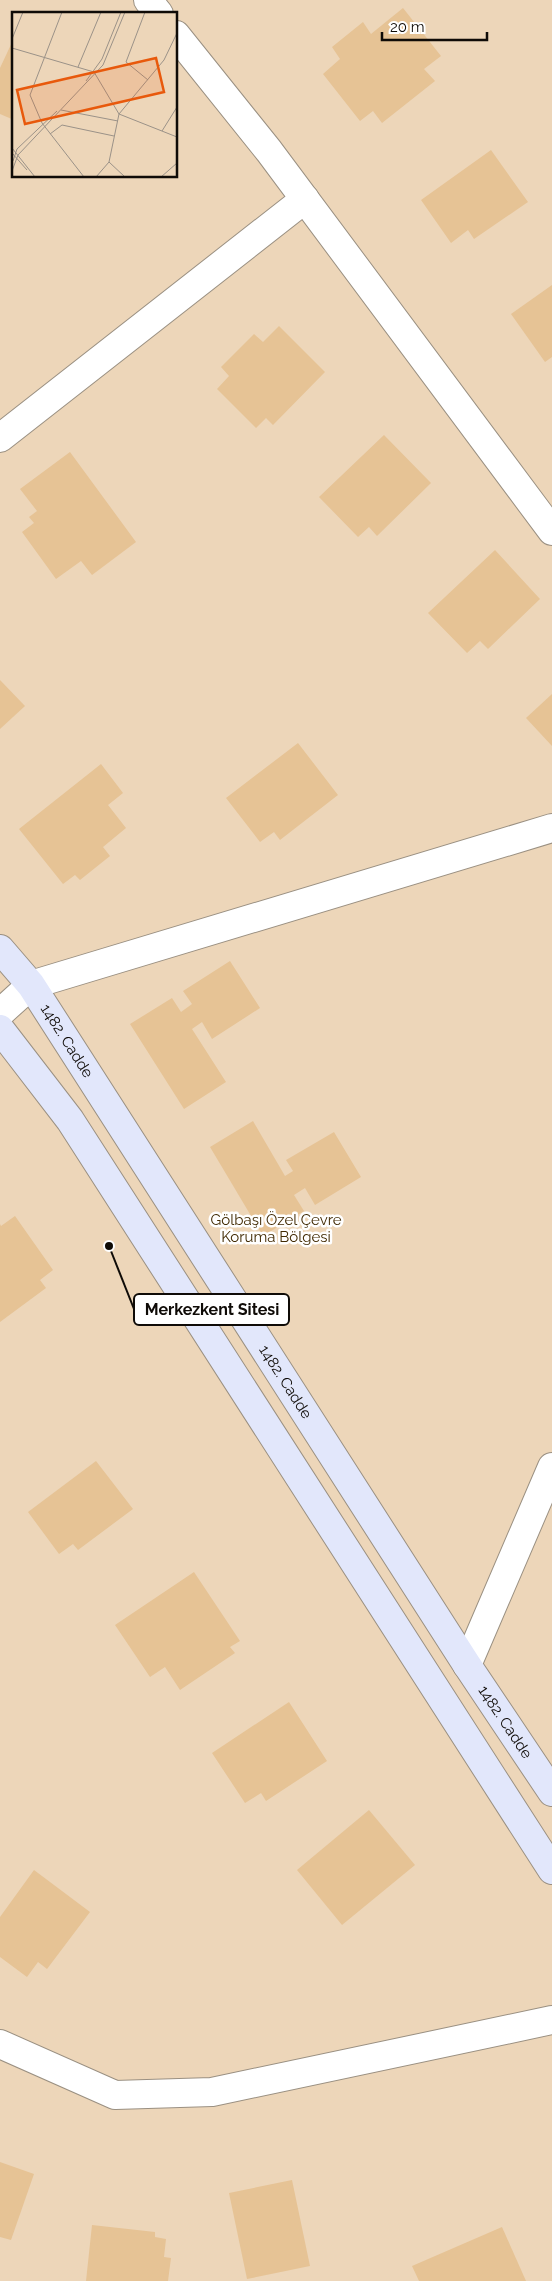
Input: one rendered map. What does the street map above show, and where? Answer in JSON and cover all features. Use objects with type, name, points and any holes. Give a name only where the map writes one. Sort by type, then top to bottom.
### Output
[{"type":"street","points":[[148,0],[157,12]]},
{"type":"street","points":[[178,38],[306,200],[552,531]]},
{"type":"street","points":[[0,438],[306,200]]},
{"type":"street","points":[[0,1013],[31,985],[552,828]]},
{"type":"street","name":"1482. Cadde","points":[[0,948],[31,985],[467,1665],[552,1792]]},
{"type":"street","points":[[0,1029],[70,1120],[552,1870]]},
{"type":"street","points":[[467,1665],[552,1467]]},
{"type":"street","points":[[0,2044],[114,2095],[212,2092],[552,2020]]},
{"type":"green space","name":"Gölbaşı Özel Çevre Koruma Bölgesi","points":[[0,0],[552,0],[552,2281],[0,2281]]},
{"type":"building","points":[[403,8],[441,56],[424,69],[435,81],[382,123],[373,111],[360,121],[323,74],[340,59],[332,47],[363,22],[371,34]]},
{"type":"building","points":[[12,42],[12,119],[0,114],[0,68]]},
{"type":"building","points":[[491,150],[528,202],[474,239],[468,230],[451,243],[421,200]]},
{"type":"building","points":[[552,285],[552,357],[545,362],[511,314]]},
{"type":"building","points":[[279,326],[325,372],[273,425],[266,418],[256,428],[217,389],[229,376],[221,367],[254,334],[263,342]]},
{"type":"building","points":[[384,435],[431,483],[377,536],[369,527],[358,537],[319,497]]},
{"type":"building","points":[[70,452],[136,542],[92,575],[81,561],[56,579],[22,532],[34,523],[29,517],[37,511],[20,489]]},
{"type":"building","points":[[495,550],[540,599],[488,649],[480,641],[467,653],[428,613]]},
{"type":"building","points":[[0,680],[25,706],[0,729]]},
{"type":"building","points":[[552,694],[552,746],[526,718]]},
{"type":"building","points":[[298,743],[338,795],[280,840],[274,832],[260,842],[226,798]]},
{"type":"building","points":[[101,764],[123,793],[108,805],[126,828],[103,847],[110,856],[80,880],[75,875],[63,884],[19,829]]},
{"type":"building","points":[[230,961],[260,1008],[212,1039],[202,1022],[192,1029],[226,1082],[184,1109],[130,1024],[172,998],[181,1012],[192,1004],[183,991]]},
{"type":"building","points":[[253,1121],[285,1176],[293,1171],[286,1160],[334,1132],[361,1177],[315,1205],[305,1188],[294,1195],[304,1211],[263,1236],[210,1147]]},
{"type":"building","points":[[15,1216],[53,1270],[40,1280],[46,1288],[0,1322],[0,1224],[1,1226]]},
{"type":"building","points":[[96,1461],[133,1509],[78,1550],[73,1544],[59,1554],[28,1512]]},
{"type":"building","points":[[194,1572],[240,1641],[230,1647],[235,1653],[180,1690],[165,1667],[150,1677],[115,1625]]},
{"type":"building","points":[[289,1702],[327,1761],[266,1801],[261,1793],[245,1803],[212,1753]]},
{"type":"building","points":[[369,1810],[415,1865],[342,1925],[297,1870]]},
{"type":"building","points":[[34,1870],[90,1912],[47,1969],[38,1962],[27,1977],[0,1957],[0,1917]]},
{"type":"building","points":[[0,2162],[34,2174],[11,2240],[0,2237]]},
{"type":"building","points":[[292,2180],[310,2266],[247,2279],[229,2193]]},
{"type":"building","points":[[92,2225],[155,2232],[155,2237],[166,2239],[164,2257],[171,2258],[168,2281],[86,2281]]},
{"type":"building","points":[[502,2227],[526,2281],[419,2281],[412,2266]]},
{"type":"place","name":"Merkezkent Sitesi","points":[[109,1246]]}]
